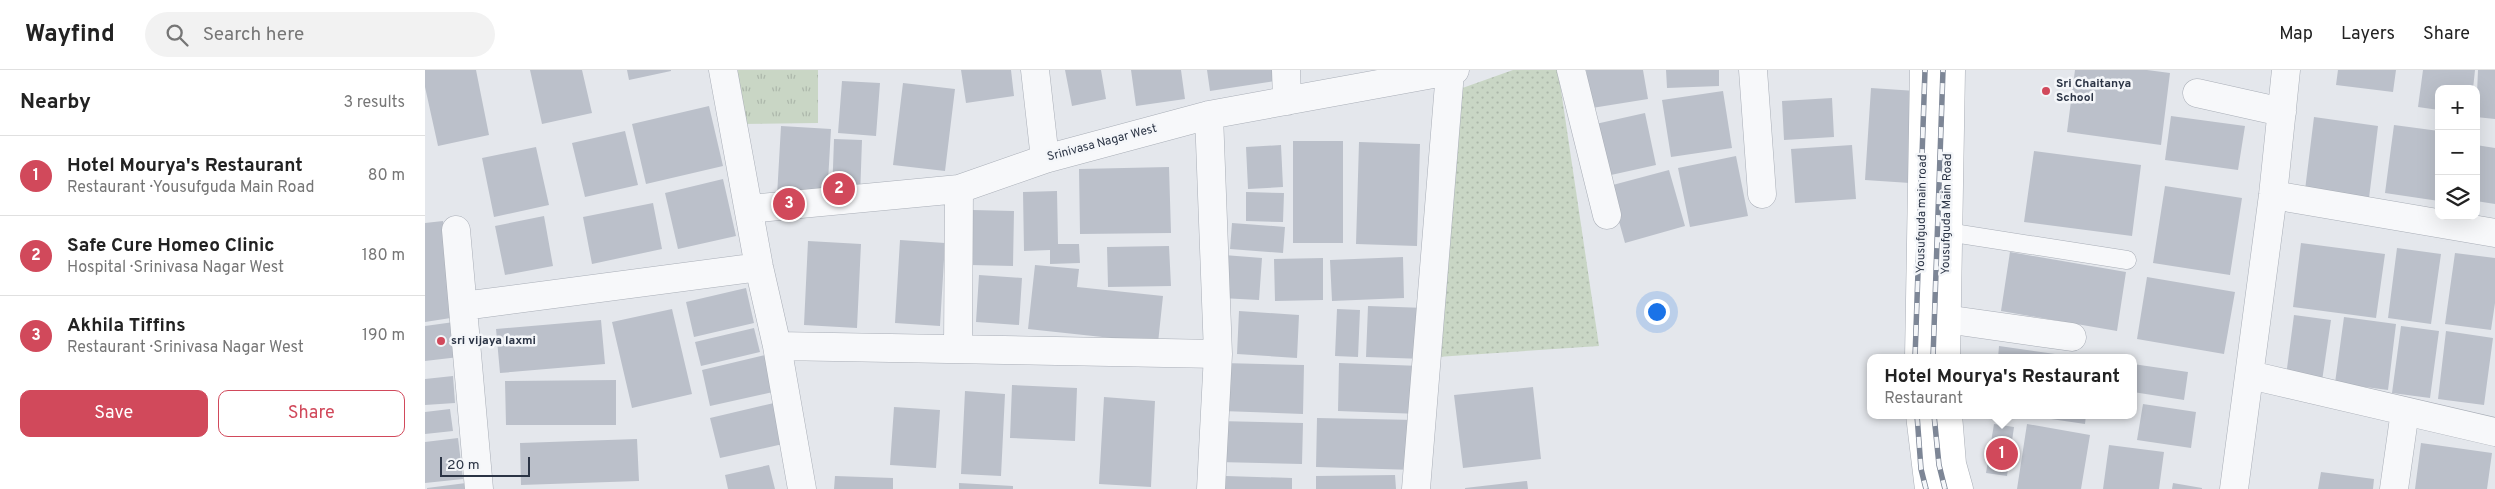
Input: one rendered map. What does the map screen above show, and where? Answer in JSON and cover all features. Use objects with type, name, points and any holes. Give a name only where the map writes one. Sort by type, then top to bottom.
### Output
[{"type":"main road","name":"Yousufguda main road","points":[[1919,354],[1924,70]]},
{"type":"main road","name":"Yousufguda Main Road","points":[[1946,354],[1945,318],[1951,70]]},
{"type":"main road","points":[[1920,419],[1929,489]]},
{"type":"main road","points":[[1948,419],[1952,464],[1959,489]]},
{"type":"street","points":[[723,70],[759,267],[777,346],[802,489]]},
{"type":"street","points":[[1035,70],[1045,158]]},
{"type":"street","points":[[1286,70],[1287,101]]},
{"type":"street","points":[[1571,70],[1607,215]]},
{"type":"street","points":[[1753,70],[1762,194]]},
{"type":"street","points":[[2234,489],[2273,195],[2286,70]]},
{"type":"street","points":[[1416,489],[1452,71]]},
{"type":"street","name":"Srinivasa Nagar West","points":[[749,208],[959,189],[1045,158],[1209,115],[1452,71]]},
{"type":"street","points":[[2197,93],[2281,112]]},
{"type":"street","points":[[1209,115],[1218,354],[1211,489]]},
{"type":"street","points":[[958,348],[959,189]]},
{"type":"street","points":[[2273,195],[2495,233]]},
{"type":"street","points":[[456,230],[479,489]]},
{"type":"street","points":[[463,306],[759,267]]},
{"type":"street","points":[[1945,318],[2072,337]]},
{"type":"street","points":[[777,346],[1218,354]]},
{"type":"street","points":[[2250,375],[2495,432]]},
{"type":"street","points":[[2394,489],[2405,411]]},
{"type":"lane","points":[[1947,232],[2127,260]]},
{"type":"green space","points":[[738,70],[818,70],[818,123],[739,124]]},
{"type":"green space","points":[[1513,70],[1558,70],[1599,346],[1437,357],[1454,91]]},
{"type":"building","points":[[425,70],[476,70],[489,135],[438,146],[425,87]]},
{"type":"building","points":[[530,70],[582,70],[592,113],[542,124]]},
{"type":"building","points":[[627,70],[671,70],[671,71],[629,80]]},
{"type":"building","points":[[961,70],[1011,70],[1014,96],[966,103]]},
{"type":"building","points":[[1065,70],[1101,70],[1106,99],[1072,106]]},
{"type":"building","points":[[1131,70],[1181,70],[1185,99],[1136,106]]},
{"type":"building","points":[[1207,70],[1274,70],[1275,81],[1210,91]]},
{"type":"building","points":[[1586,70],[1643,70],[1648,99],[1592,108]]},
{"type":"building","points":[[1666,70],[1719,70],[1719,86],[1667,88]]},
{"type":"building","points":[[2075,70],[2147,70],[2170,73],[2161,145],[2067,132]]},
{"type":"building","points":[[2338,70],[2396,70],[2393,92],[2336,85]]},
{"type":"building","points":[[2423,70],[2475,70],[2473,85],[2435,85],[2435,109],[2418,107]]},
{"type":"building","points":[[2478,70],[2495,70],[2495,119],[2480,117],[2480,85],[2477,85]]},
{"type":"building","points":[[842,81],[880,83],[876,136],[838,133]]},
{"type":"building","points":[[903,83],[955,89],[945,171],[893,165]]},
{"type":"building","points":[[1871,88],[1916,91],[1910,183],[1865,180]]},
{"type":"building","points":[[1723,91],[1732,148],[1671,157],[1662,100]]},
{"type":"building","points":[[1832,98],[1834,137],[1784,140],[1782,101]]},
{"type":"building","points":[[709,106],[723,166],[646,184],[632,124]]},
{"type":"building","points":[[1645,113],[1656,165],[1602,177],[1591,125]]},
{"type":"building","points":[[2171,116],[2245,126],[2238,170],[2165,160]]},
{"type":"building","points":[[2314,117],[2378,126],[2369,198],[2305,190]]},
{"type":"building","points":[[2394,125],[2435,130],[2435,200],[2385,193]]},
{"type":"building","points":[[781,126],[831,129],[827,199],[777,196]]},
{"type":"building","points":[[625,131],[638,185],[585,197],[572,143]]},
{"type":"building","points":[[834,139],[862,140],[860,197],[832,196]]},
{"type":"building","points":[[1293,141],[1343,141],[1343,243],[1293,243]]},
{"type":"building","points":[[1359,142],[1420,144],[1417,246],[1356,244]]},
{"type":"building","points":[[1281,145],[1283,187],[1248,189],[1246,147]]},
{"type":"building","points":[[1852,145],[1856,199],[1795,203],[1791,149]]},
{"type":"building","points":[[2480,146],[2495,148],[2495,204],[2480,202]]},
{"type":"building","points":[[536,147],[549,205],[494,217],[482,158]]},
{"type":"building","points":[[2034,151],[2141,165],[2132,236],[2024,222]]},
{"type":"building","points":[[1736,156],[1748,216],[1690,227],[1678,168]]},
{"type":"building","points":[[1169,167],[1171,233],[1080,234],[1079,169]]},
{"type":"building","points":[[1669,170],[1685,226],[1625,243],[1609,186]]},
{"type":"building","points":[[723,179],[736,236],[678,249],[665,193]]},
{"type":"building","points":[[2165,186],[2242,198],[2230,275],[2153,263]]},
{"type":"building","points":[[1057,191],[1058,244],[1079,244],[1080,263],[1050,264],[1050,250],[1024,251],[1023,192]]},
{"type":"building","points":[[1246,192],[1284,193],[1283,222],[1246,221]]},
{"type":"building","points":[[653,203],[662,249],[592,264],[583,217]]},
{"type":"building","points":[[972,210],[1014,211],[1013,266],[971,265]]},
{"type":"building","points":[[544,216],[553,266],[505,275],[495,226]]},
{"type":"building","points":[[443,221],[457,317],[425,322],[425,223]]},
{"type":"building","points":[[1232,223],[1285,227],[1283,253],[1230,249]]},
{"type":"building","points":[[900,240],[945,243],[940,326],[895,323]]},
{"type":"building","points":[[808,241],[861,244],[857,328],[804,325]]},
{"type":"building","points":[[2301,243],[2385,254],[2376,318],[2293,307]]},
{"type":"building","points":[[1169,246],[1171,286],[1108,287],[1107,247]]},
{"type":"building","points":[[2397,248],[2441,254],[2431,324],[2388,318]]},
{"type":"building","points":[[2010,252],[2126,272],[2117,331],[2001,311]]},
{"type":"building","points":[[2455,253],[2495,258],[2495,303],[2491,330],[2445,324]]},
{"type":"building","points":[[1224,255],[1262,258],[1259,300],[1221,298]]},
{"type":"building","points":[[1403,257],[1404,298],[1332,301],[1330,260]]},
{"type":"building","points":[[1323,258],[1323,300],[1275,301],[1274,259]]},
{"type":"building","points":[[1035,265],[1079,269],[1077,287],[1163,296],[1158,343],[1028,329]]},
{"type":"building","points":[[979,275],[1022,278],[1019,325],[976,322]]},
{"type":"building","points":[[2147,277],[2235,292],[2224,354],[2137,339]]},
{"type":"building","points":[[746,288],[754,323],[694,337],[686,302]]},
{"type":"building","points":[[1368,306],[1426,308],[1424,359],[1366,357]]},
{"type":"building","points":[[672,309],[692,394],[632,408],[612,322]]},
{"type":"building","points":[[1337,309],[1360,310],[1358,357],[1335,356]]},
{"type":"building","points":[[1239,311],[1299,315],[1297,358],[1237,354]]},
{"type":"building","points":[[2294,315],[2331,320],[2322,381],[2286,376]]},
{"type":"building","points":[[2344,317],[2396,324],[2388,390],[2335,383]]},
{"type":"building","points":[[601,320],[605,364],[500,373],[496,329]]},
{"type":"building","name":"sri vijaya laxmi","points":[[454,322],[459,357],[425,361],[425,326]]},
{"type":"building","points":[[2401,326],[2439,331],[2430,398],[2392,393]]},
{"type":"building","points":[[754,328],[760,352],[701,366],[695,342]]},
{"type":"building","points":[[2446,331],[2493,338],[2484,405],[2438,399]]},
{"type":"building","points":[[1999,346],[2055,354],[1998,354]]},
{"type":"building","points":[[765,355],[773,392],[710,406],[702,370]]},
{"type":"building","points":[[1223,363],[1304,365],[1303,414],[1222,411]]},
{"type":"building","points":[[1339,363],[1421,366],[1420,414],[1338,411]]},
{"type":"building","points":[[2137,365],[2188,372],[2184,400],[2137,393]]},
{"type":"building","points":[[453,376],[455,403],[425,405],[425,379]]},
{"type":"building","points":[[616,380],[616,425],[506,425],[505,381]]},
{"type":"building","points":[[1012,385],[1077,388],[1075,441],[1010,438]]},
{"type":"building","points":[[1533,387],[1541,459],[1463,468],[1454,395]]},
{"type":"building","points":[[965,391],[1005,394],[1001,476],[961,474]]},
{"type":"building","points":[[1104,397],[1155,401],[1151,487],[1099,484]]},
{"type":"building","points":[[774,403],[783,444],[720,458],[710,418]]},
{"type":"building","points":[[2143,404],[2196,412],[2191,448],[2137,440]]},
{"type":"building","points":[[894,407],[940,410],[936,468],[890,465]]},
{"type":"building","points":[[450,409],[453,431],[425,434],[425,412]]},
{"type":"building","points":[[1317,418],[1416,420],[1415,470],[1316,467]]},
{"type":"building","points":[[2051,419],[2086,419],[2085,424]]},
{"type":"building","points":[[1218,421],[1303,423],[1302,464],[1217,462]]},
{"type":"building","points":[[1994,424],[2014,427],[2007,476],[1986,473]]},
{"type":"building","points":[[2027,424],[2090,435],[2081,489],[2017,489]]},
{"type":"building","points":[[458,438],[463,479],[425,483],[425,442]]},
{"type":"building","points":[[637,439],[639,481],[521,485],[520,443]]},
{"type":"building","points":[[2421,443],[2492,453],[2487,489],[2415,489]]},
{"type":"building","points":[[2109,445],[2164,452],[2159,489],[2103,489]]},
{"type":"building","points":[[769,465],[775,489],[728,489],[725,475]]},
{"type":"building","points":[[2321,472],[2374,479],[2373,489],[2318,489]]},
{"type":"building","points":[[1395,475],[1396,489],[1316,489],[1316,476]]},
{"type":"building","points":[[835,476],[893,478],[893,489],[834,489]]},
{"type":"building","points":[[1226,476],[1292,478],[1292,489],[1225,489]]},
{"type":"building","points":[[1527,481],[1528,489],[1465,489],[1465,488]]},
{"type":"building","points":[[466,483],[467,489],[427,489],[427,488]]},
{"type":"building","points":[[959,483],[1013,486],[1013,489],[959,489]]},
{"type":"building","points":[[2173,483],[2202,488],[2202,489],[2172,489]]},
{"type":"railway","points":[[1915,354],[1925,70]]},
{"type":"railway","points":[[1933,354],[1943,70]]},
{"type":"railway","points":[[1917,419],[1921,469],[1926,489]]},
{"type":"railway","points":[[1934,419],[1939,465],[1945,489]]},
{"type":"place","name":"Sri Chaitanya School","points":[[2046,91]]},
{"type":"place","name":"Safe Cure Homeo Clinic","points":[[839,189]]},
{"type":"place","name":"Akhila Tiffins","points":[[789,204]]},
{"type":"place","name":"sri vijaya laxmi","points":[[441,341]]},
{"type":"place","name":"Hotel Mourya's Restaurant","points":[[2002,454]]}]
